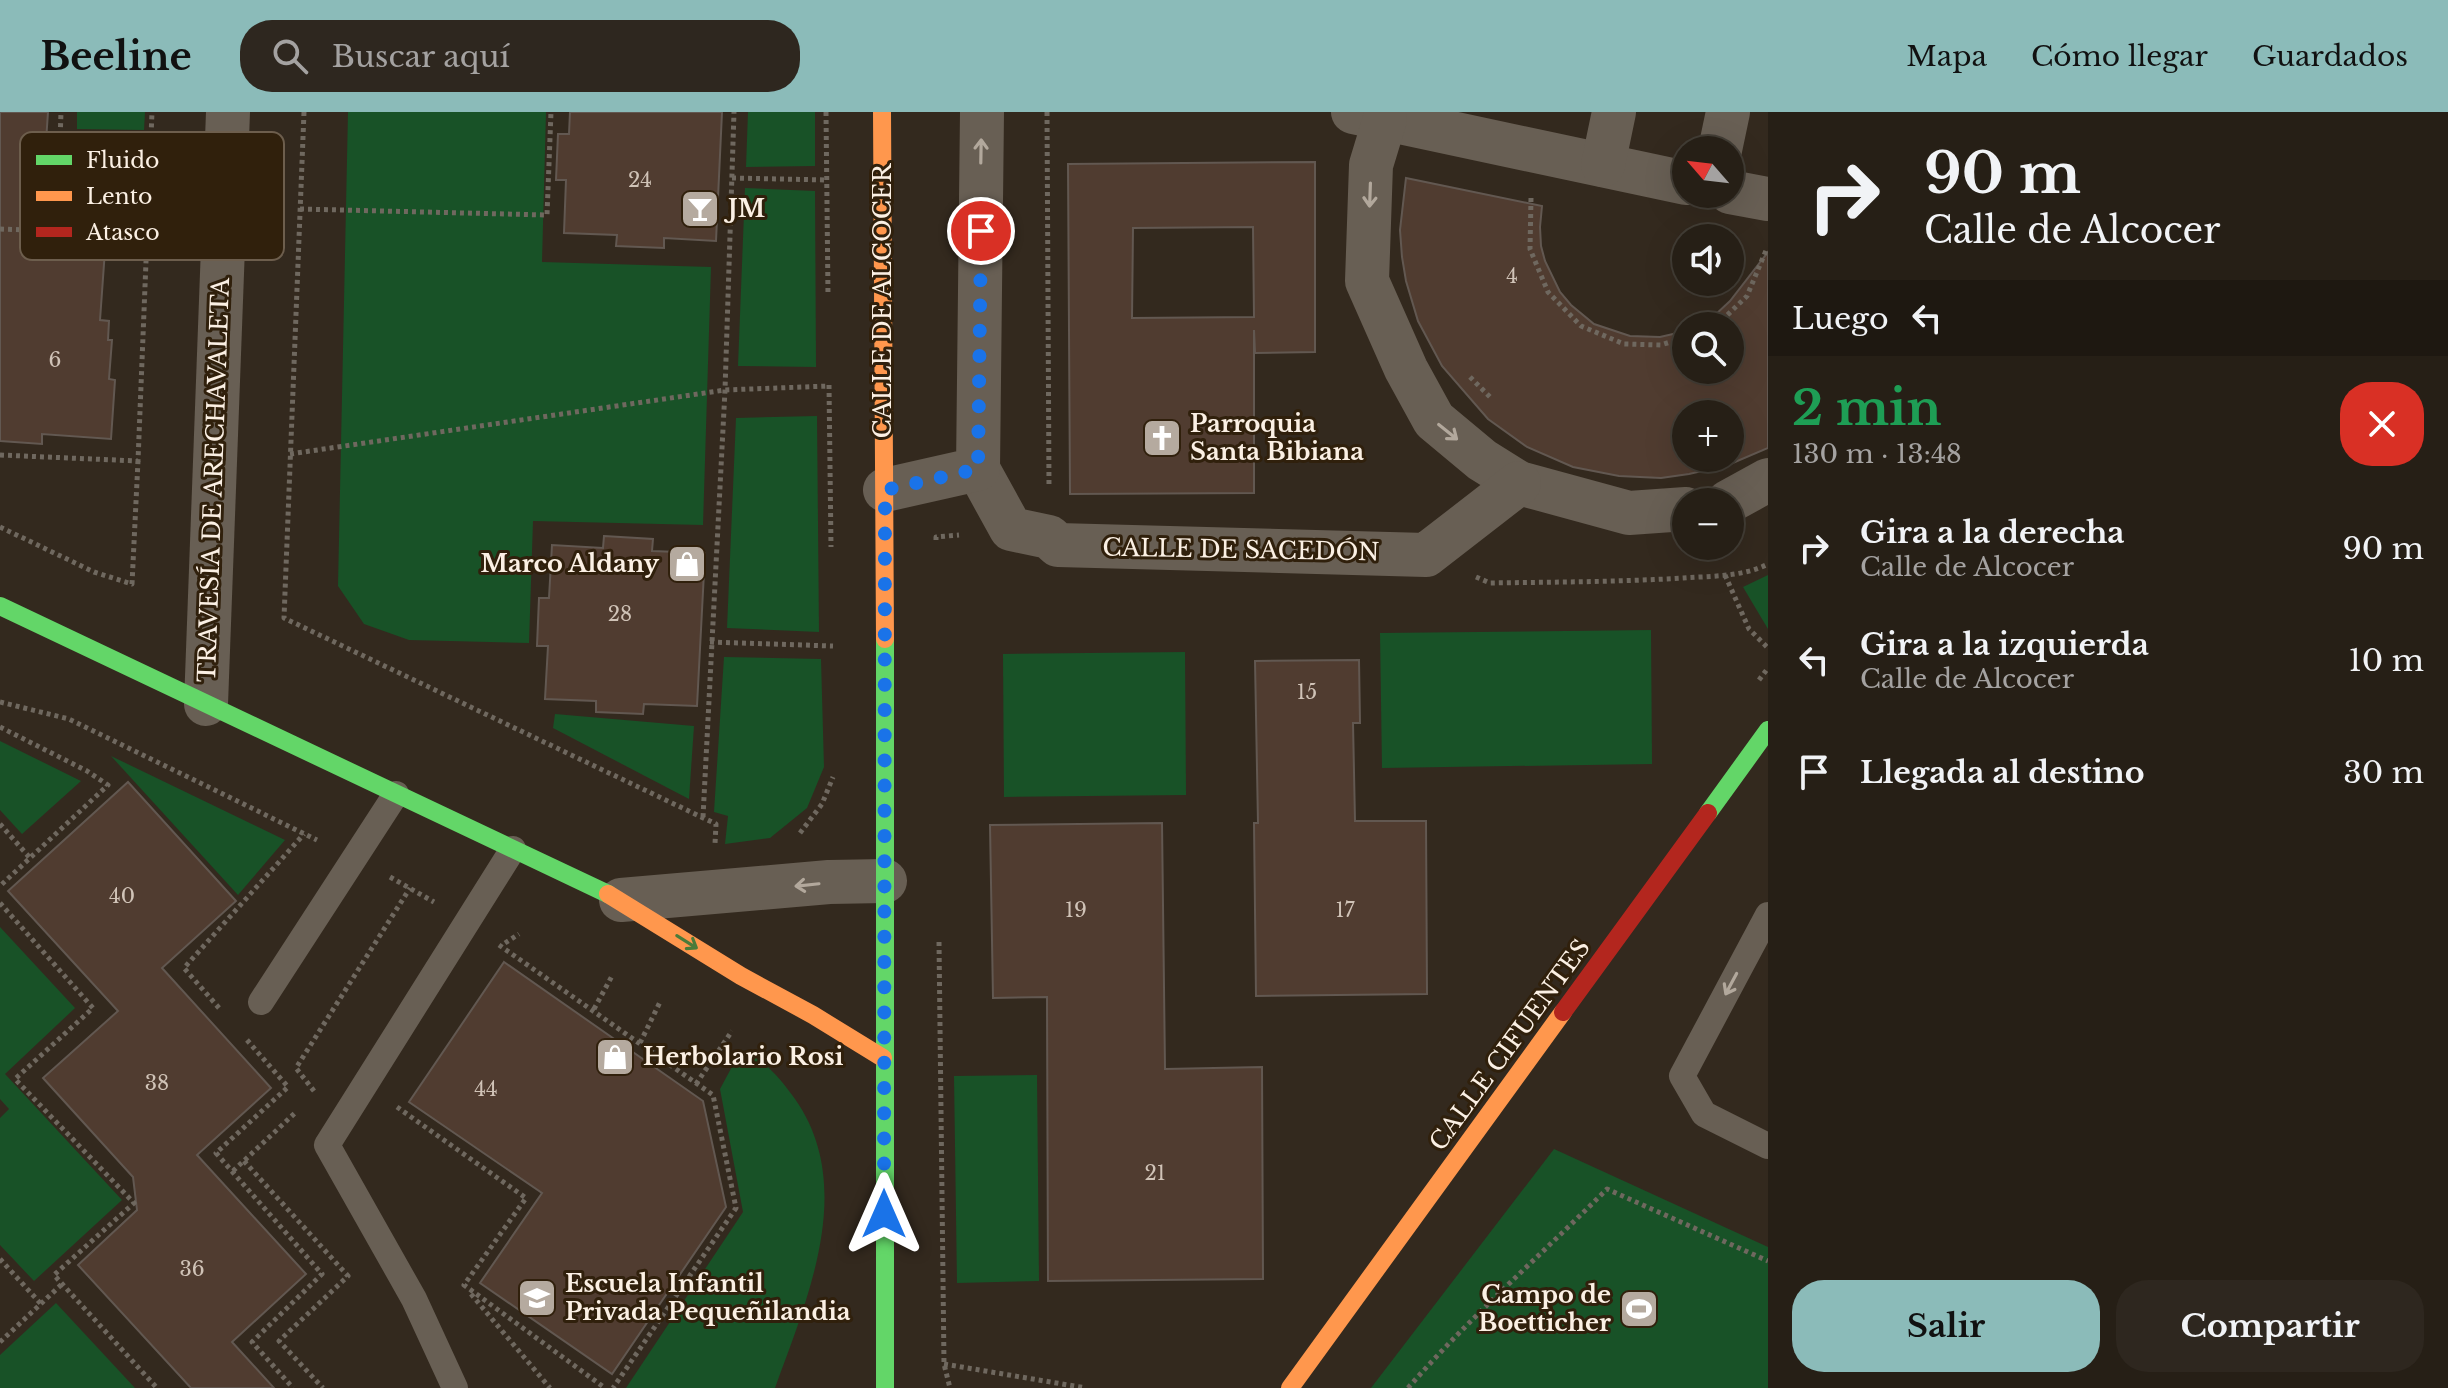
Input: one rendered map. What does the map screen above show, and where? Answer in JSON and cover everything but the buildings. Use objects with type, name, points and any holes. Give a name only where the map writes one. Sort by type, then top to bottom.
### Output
[{"type":"street","name":"TRAVESÍA DE ARECHAVALETA","points":[[227,132],[228,112]]},
{"type":"street","name":"CALLE DE ALCOCER","points":[[877,1383],[884,1355],[882,112]]},
{"type":"street","points":[[885,490],[978,469],[982,112]]},
{"type":"street","points":[[1603,165],[1614,112]]},
{"type":"street","points":[[1723,136],[1728,112]]},
{"type":"street","points":[[1672,180],[1369,115],[1371,165],[1367,281],[1406,369],[1434,420],[1482,460],[1519,483],[1629,513],[1672,510]]},
{"type":"street","points":[[1744,195],[1768,199]]},
{"type":"street","name":"TRAVESÍA DE ARECHAVALETA","points":[[206,704],[222,260]]},
{"type":"street","name":"CALLE DE SACEDÓN","points":[[978,469],[1011,529],[1049,537],[1058,545],[1426,555]]},
{"type":"street","points":[[1744,493],[1768,480]]},
{"type":"street","points":[[1426,555],[1519,483]]},
{"type":"street","points":[[0,606],[621,900],[741,976],[883,1058]]},
{"type":"street","name":"CALLE CIFUENTES","points":[[1290,1388],[1768,730]]},
{"type":"street","points":[[621,900],[829,882],[885,881]]},
{"type":"street","points":[[884,1355],[901,1377]]},
{"type":"lane","points":[[261,1002],[396,794]]},
{"type":"lane","points":[[455,1388],[414,1299],[327,1145],[513,849]]},
{"type":"lane","points":[[1768,915],[1682,1076],[1704,1114],[1768,1146]]},
{"type":"path","points":[[60,132],[61,112]]},
{"type":"path","points":[[151,132],[152,112]]},
{"type":"path","points":[[304,112],[284,618],[716,824],[715,851]]},
{"type":"path","points":[[300,209],[547,215],[551,112]]},
{"type":"path","points":[[703,817],[725,390],[734,112]]},
{"type":"path","points":[[826,112],[829,309]]},
{"type":"path","points":[[1047,112],[1049,537]]},
{"type":"path","points":[[732,178],[826,180]]},
{"type":"path","points":[[1531,204],[1530,249],[1548,292],[1581,326],[1624,344],[1661,345],[1672,341]]},
{"type":"path","points":[[0,229],[20,230]]},
{"type":"path","points":[[1730,312],[1747,296],[1766,254]]},
{"type":"path","points":[[0,527],[94,572],[132,584],[145,260]]},
{"type":"path","points":[[1462,369],[1494,401]]},
{"type":"path","points":[[829,371],[831,554]]},
{"type":"path","points":[[290,454],[725,390],[829,386]]},
{"type":"path","points":[[0,455],[138,461]]},
{"type":"path","points":[[936,537],[936,551]]},
{"type":"path","points":[[1426,555],[1490,583],[1632,581],[1725,575],[1768,564]]},
{"type":"path","points":[[1725,575],[1749,629],[1768,648]]},
{"type":"path","points":[[710,642],[833,646],[833,661]]},
{"type":"path","points":[[0,702],[69,719],[410,887],[467,921],[713,1095],[736,1208],[613,1388]]},
{"type":"path","points":[[0,727],[108,785],[0,886]]},
{"type":"path","points":[[799,834],[822,804],[835,771]]},
{"type":"path","points":[[0,824],[30,858]]},
{"type":"path","points":[[226,1016],[184,968],[304,834]]},
{"type":"path","points":[[233,1171],[315,1092],[296,1068],[410,887]]},
{"type":"path","points":[[0,903],[93,1008],[15,1079],[134,1203],[54,1275],[157,1388]]},
{"type":"path","points":[[938,928],[944,1364],[950,1388]]},
{"type":"path","points":[[501,946],[519,934]]},
{"type":"path","points":[[594,1009],[612,976]]},
{"type":"path","points":[[640,1043],[661,1000]]},
{"type":"path","points":[[696,1084],[732,1031]]},
{"type":"path","points":[[246,1039],[288,1087],[216,1153],[322,1274],[252,1342],[293,1388]]},
{"type":"path","points":[[393,1104],[526,1198],[464,1285]]},
{"type":"path","points":[[244,1161],[348,1276],[279,1341],[323,1388]]},
{"type":"path","points":[[1408,1388],[1451,1339],[1607,1189],[1768,1261]]},
{"type":"path","points":[[0,1259],[41,1304]]},
{"type":"path","points":[[0,1342],[62,1284]]},
{"type":"path","points":[[464,1285],[550,1388]]},
{"type":"path","points":[[464,1285],[605,1388]]},
{"type":"path","points":[[944,1364],[1086,1388]]},
{"type":"green space","points":[[77,112],[145,112],[144,130],[77,129]]},
{"type":"green space","points":[[348,112],[546,112],[542,262],[711,267],[703,525],[533,521],[529,643],[409,640],[364,624],[338,586]]},
{"type":"green space","points":[[748,112],[815,112],[815,166],[746,167]]},
{"type":"green space","points":[[745,188],[815,191],[816,367],[738,366]]},
{"type":"green space","points":[[817,416],[819,632],[727,628],[736,418]]},
{"type":"green space","points":[[1768,575],[1768,629],[1743,587]]},
{"type":"green space","points":[[1651,630],[1652,764],[1382,768],[1380,633]]},
{"type":"green space","points":[[1185,652],[1186,795],[1004,797],[1003,654]]},
{"type":"green space","points":[[724,657],[821,659],[824,767],[807,808],[770,838],[725,844],[728,816],[714,812]]},
{"type":"green space","points":[[555,714],[694,726],[689,799],[553,728]]},
{"type":"green space","points":[[0,741],[81,781],[22,834],[0,810]]},
{"type":"green space","points":[[111,756],[285,840],[238,895]]},
{"type":"green space","points":[[0,927],[75,1008],[5,1074],[122,1200],[34,1281],[0,1245],[0,1118],[9,1109],[0,1099]]},
{"type":"green space","points":[[741,1050],[771,1070],[795,1099],[813,1133],[823,1169],[824,1206],[820,1243],[800,1318],[775,1388],[626,1388],[743,1212],[720,1089]]},
{"type":"green space","points":[[1037,1075],[1039,1281],[957,1283],[954,1076]]},
{"type":"green space","points":[[1554,1149],[1768,1247],[1768,1388],[1371,1388]]},
{"type":"green space","points":[[56,1303],[135,1388],[0,1388],[0,1355]]},
{"type":"traffic: fast","points":[[0,606],[608,894]]},
{"type":"traffic: fast","points":[[885,639],[885,1388]]},
{"type":"traffic: fast","points":[[1708,813],[1768,730]]},
{"type":"traffic: slow","points":[[882,112],[885,639]]},
{"type":"traffic: slow","points":[[608,894],[883,1058]]},
{"type":"traffic: slow","points":[[1290,1388],[1563,1012]]},
{"type":"traffic: jam","points":[[1563,1012],[1708,813]]},
{"type":"place","name":"JM","points":[[700,209]]},
{"type":"place","name":"Parroquia Santa Bibiana","points":[[1162,438]]},
{"type":"place","name":"Marco Aldany","points":[[687,564]]},
{"type":"place","name":"Herbolario Rosi","points":[[615,1057]]},
{"type":"place","name":"Escuela Infantil Privada Pequeñilandia","points":[[537,1298]]},
{"type":"place","name":"Campo de Boetticher","points":[[1639,1309]]},
{"type":"route","points":[[884,1214],[885,490],[978,469],[981,231]]}]
